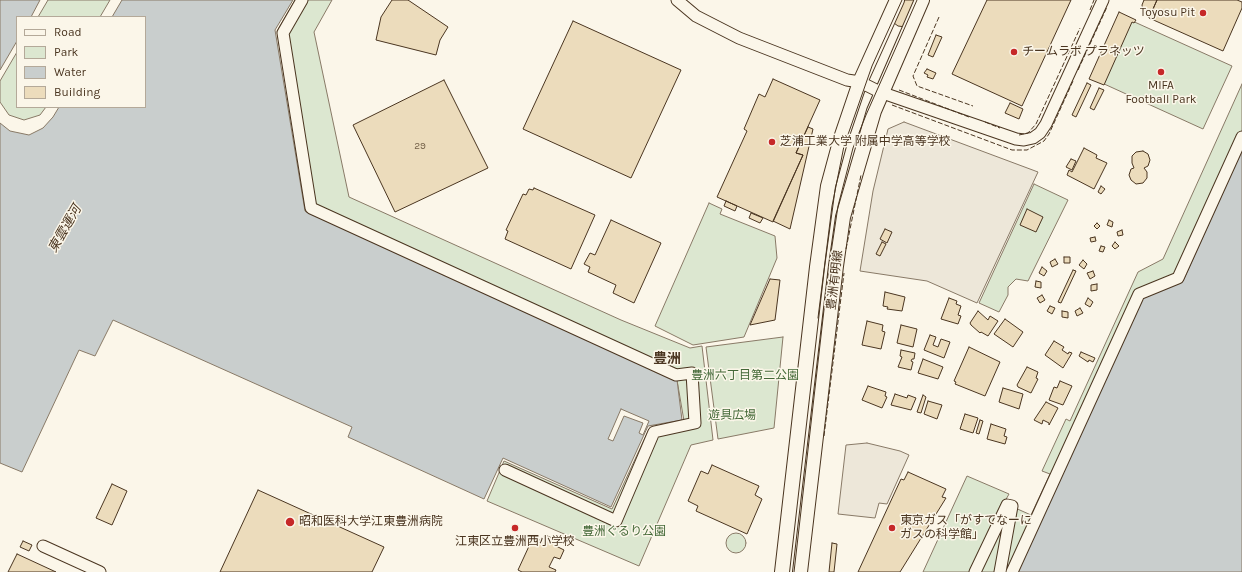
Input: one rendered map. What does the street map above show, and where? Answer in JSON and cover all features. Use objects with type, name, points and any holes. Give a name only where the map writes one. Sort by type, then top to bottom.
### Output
[{"type":"main road","name":"豊洲有明線","points":[[782,572],[828,186],[841,138],[860,82],[897,0]]},
{"type":"main road","name":"豊洲有明線","points":[[800,572],[843,217],[867,129],[880,92],[922,0]]},
{"type":"street","points":[[302,0],[283,33],[311,208],[676,375],[692,373],[695,423],[654,432],[616,521],[505,470]]},
{"type":"street","points":[[677,0],[696,16],[722,30],[847,80],[860,82],[880,92],[1016,139],[1024,140],[1033,138],[1040,133],[1046,124],[1103,0]]},
{"type":"street","points":[[1012,572],[1139,294],[1178,278],[1242,137]]},
{"type":"street","points":[[975,572],[1007,505],[1012,506],[1000,572]]},
{"type":"street","points":[[43,546],[100,572]]},
{"type":"green space","points":[[48,0],[110,0],[101,16],[39,16]]},
{"type":"green space","name":"豊洲ぐるり公園","points":[[295,0],[332,0],[314,32],[349,197],[621,320],[690,348],[702,346],[713,440],[691,445],[639,566],[487,501],[504,461],[612,509],[649,429],[684,421],[677,380],[306,211],[277,31]]},
{"type":"green space","name":"MIFA Football Park","points":[[1119,15],[1232,66],[1203,129],[1091,78]]},
{"type":"green space","points":[[16,54],[16,108],[45,108],[40,115],[24,120],[9,115],[0,102],[0,81]]},
{"type":"green space","points":[[1242,84],[1242,148],[1016,572],[923,572],[967,476],[1009,494],[1004,503],[1031,515],[1050,474],[1042,471],[1066,419],[1070,421],[1138,272],[1163,259]]},
{"type":"green space","points":[[1034,184],[1068,200],[1028,281],[1016,279],[1008,287],[1008,295],[999,312],[979,303]]},
{"type":"green space","points":[[709,203],[722,209],[720,214],[775,236],[777,258],[744,337],[693,345],[655,326]]},
{"type":"green space","name":"豊洲六丁目第二公園","points":[[783,337],[774,428],[718,439],[706,347]]},
{"type":"green space","points":[[736,533],[743,536],[746,543],[743,550],[736,553],[729,550],[726,543],[729,536]]},
{"type":"shaded area","points":[[904,122],[1038,172],[977,303],[927,281],[860,271],[873,191],[888,129]]},
{"type":"shaded area","points":[[867,443],[900,451],[909,455],[887,504],[879,503],[875,518],[838,514],[846,445]]},
{"type":"water","points":[[0,0],[40,0],[32,16],[16,16],[16,43],[0,70]]},
{"type":"water","name":"東雲運河","points":[[122,0],[293,0],[275,30],[305,211],[677,380],[682,420],[648,426],[611,507],[503,458],[484,499],[348,437],[352,427],[113,320],[95,356],[79,350],[22,472],[0,463],[0,123],[10,131],[29,135],[43,128],[53,117],[58,108],[146,108],[146,16],[113,16]]},
{"type":"water","points":[[1242,150],[1242,572],[1015,572],[1140,296],[1183,281]]},
{"type":"pier","points":[[621,409],[649,421],[643,435],[639,433],[643,423],[624,416],[613,441],[608,439]]},
{"type":"building","points":[[392,0],[408,0],[448,27],[440,40],[436,55],[376,40],[381,17]]},
{"type":"building","points":[[897,0],[924,0],[906,27],[898,26],[894,23]]},
{"type":"building","points":[[987,0],[1071,0],[1022,106],[952,74]]},
{"type":"building","points":[[1144,0],[1157,0],[1149,18],[1143,12],[1142,5]]},
{"type":"building","points":[[1157,0],[1237,0],[1242,2],[1242,8],[1223,51],[1149,18]]},
{"type":"building","points":[[1119,12],[1136,20],[1134,23],[1132,22],[1104,85],[1089,79]]},
{"type":"building","points":[[573,21],[681,70],[631,178],[523,129]]},
{"type":"building","points":[[936,35],[942,37],[933,57],[928,55]]},
{"type":"building","points":[[927,69],[936,73],[933,79],[927,77],[928,75],[924,73]]},
{"type":"building","name":"芝浦工業大学 附属中学高等学校","points":[[773,79],[820,100],[796,153],[803,155],[773,222],[717,197],[747,131],[744,129],[759,94],[765,97]]},
{"type":"building","points":[[444,80],[488,168],[395,212],[353,125]]},
{"type":"building","points":[[1087,83],[1091,85],[1076,117],[1072,115]]},
{"type":"building","points":[[1099,88],[1104,90],[1094,110],[1090,108]]},
{"type":"building","points":[[1010,103],[1023,109],[1019,119],[1005,113]]},
{"type":"building","points":[[808,127],[813,129],[790,229],[773,221],[803,155],[796,153]]},
{"type":"building","points":[[1084,148],[1097,155],[1096,158],[1107,163],[1094,189],[1067,175],[1069,170],[1072,172]]},
{"type":"building","points":[[1143,151],[1148,154],[1150,160],[1148,166],[1144,168],[1147,172],[1147,178],[1143,183],[1136,184],[1131,180],[1129,175],[1131,169],[1134,168],[1132,156],[1136,152]]},
{"type":"building","points":[[1071,159],[1076,161],[1072,170],[1066,167]]},
{"type":"building","points":[[1101,186],[1105,189],[1101,194],[1098,192]]},
{"type":"building","points":[[534,188],[595,215],[571,269],[505,239],[508,231],[506,230],[523,194],[526,195],[529,189],[533,190]]},
{"type":"building","points":[[726,201],[737,206],[735,211],[724,206]]},
{"type":"building","points":[[1027,209],[1043,217],[1036,232],[1020,225]]},
{"type":"building","points":[[751,213],[763,218],[760,223],[749,218]]},
{"type":"building","points":[[611,220],[661,243],[634,303],[613,293],[616,285],[588,272],[590,267],[584,264],[590,253],[595,255]]},
{"type":"building","points":[[1109,220],[1113,222],[1112,227],[1107,225]]},
{"type":"building","points":[[1097,223],[1100,226],[1097,229],[1094,226]]},
{"type":"building","points":[[885,229],[892,232],[887,243],[880,239]]},
{"type":"building","points":[[1122,230],[1123,235],[1118,236],[1117,232]]},
{"type":"building","points":[[1095,237],[1096,241],[1091,242],[1090,238]]},
{"type":"building","points":[[882,242],[886,244],[880,256],[876,254]]},
{"type":"building","points":[[1115,242],[1119,246],[1115,249],[1112,246]]},
{"type":"building","points":[[1101,246],[1105,247],[1103,252],[1099,251]]},
{"type":"building","points":[[1064,257],[1070,257],[1070,263],[1064,263]]},
{"type":"building","points":[[1055,259],[1058,264],[1052,267],[1050,262]]},
{"type":"building","points":[[1083,260],[1087,264],[1084,269],[1079,265]]},
{"type":"building","points":[[1042,267],[1047,271],[1044,276],[1039,273]]},
{"type":"building","points":[[1073,270],[1076,271],[1061,303],[1058,302]]},
{"type":"building","points":[[1093,271],[1095,276],[1090,279],[1087,273]]},
{"type":"building","points":[[770,279],[780,280],[775,320],[750,325]]},
{"type":"building","points":[[1036,281],[1041,282],[1041,288],[1035,287]]},
{"type":"building","points":[[1097,284],[1097,290],[1091,291],[1091,285]]},
{"type":"building","points":[[885,292],[905,297],[902,311],[887,309],[888,307],[883,306]]},
{"type":"building","points":[[1042,295],[1045,300],[1040,303],[1037,298]]},
{"type":"building","points":[[949,298],[957,301],[956,304],[961,306],[958,315],[961,316],[958,324],[941,319]]},
{"type":"building","points":[[1088,298],[1093,302],[1090,307],[1085,304]]},
{"type":"building","points":[[1050,306],[1055,308],[1052,314],[1047,311]]},
{"type":"building","points":[[1080,308],[1083,313],[1077,316],[1075,311]]},
{"type":"building","points":[[978,311],[988,320],[990,316],[998,321],[988,336],[981,332],[980,333],[970,323]]},
{"type":"building","points":[[1062,311],[1068,312],[1068,318],[1062,317]]},
{"type":"building","points":[[1005,319],[1023,332],[1013,347],[994,334]]},
{"type":"building","points":[[867,321],[883,325],[882,331],[885,332],[881,349],[862,345]]},
{"type":"building","points":[[901,325],[917,329],[913,347],[897,343]]},
{"type":"building","points":[[930,335],[936,337],[933,345],[938,347],[941,339],[950,342],[944,358],[924,350]]},
{"type":"building","points":[[1054,341],[1064,347],[1062,350],[1068,354],[1069,352],[1072,353],[1063,368],[1045,355]]},
{"type":"building","points":[[969,347],[1000,362],[985,396],[955,384],[956,382],[954,381]]},
{"type":"building","points":[[901,350],[915,353],[914,359],[911,361],[913,362],[911,370],[898,367],[902,357],[900,356]]},
{"type":"building","points":[[1081,352],[1095,358],[1093,362],[1089,360],[1088,362],[1079,356]]},
{"type":"building","points":[[923,359],[943,367],[938,379],[918,373]]},
{"type":"building","points":[[1027,367],[1038,372],[1036,378],[1038,379],[1031,393],[1018,387],[1017,385]]},
{"type":"building","points":[[1060,381],[1072,386],[1063,405],[1049,400],[1054,387],[1057,388]]},
{"type":"building","points":[[868,386],[886,392],[885,396],[887,397],[882,408],[862,400]]},
{"type":"building","points":[[1003,388],[1023,394],[1019,409],[999,402]]},
{"type":"building","points":[[895,394],[907,398],[908,395],[916,398],[911,410],[891,405]]},
{"type":"building","points":[[923,395],[926,397],[921,413],[917,412]]},
{"type":"building","points":[[928,401],[942,405],[937,419],[924,414]]},
{"type":"building","points":[[1046,402],[1058,408],[1049,425],[1049,423],[1043,420],[1042,424],[1034,420]]},
{"type":"building","points":[[965,414],[978,418],[973,433],[960,429]]},
{"type":"building","points":[[980,420],[983,421],[979,434],[976,433]]},
{"type":"building","points":[[991,424],[1006,429],[1004,436],[1007,437],[1005,444],[987,439]]},
{"type":"building","points":[[712,465],[759,486],[755,495],[762,499],[747,534],[696,511],[698,506],[688,501],[701,471],[708,474]]},
{"type":"building","points":[[908,472],[946,489],[942,497],[946,498],[900,572],[858,572],[901,479],[904,480]]},
{"type":"building","points":[[112,484],[127,491],[112,525],[96,518]]},
{"type":"building","name":"昭和医科大学江東豊洲病院","points":[[258,490],[384,547],[372,572],[220,572]]},
{"type":"building","points":[[545,535],[557,540],[554,545],[564,550],[560,559],[554,557],[549,567],[556,570],[555,572],[522,572],[518,570],[530,544],[535,545],[537,539],[542,541]]},
{"type":"building","points":[[23,541],[32,545],[29,551],[20,547]]},
{"type":"building","points":[[832,543],[837,544],[834,572],[829,572]]},
{"type":"building","points":[[17,554],[56,572],[8,572]]},
{"type":"tram line","points":[[818,318],[832,206],[844,146],[872,66],[902,0]]},
{"type":"tram line","points":[[794,572],[829,266],[838,206],[853,148],[917,0]]},
{"type":"fence","points":[[1090,10],[1094,0]]},
{"type":"fence","points":[[1078,70],[1107,7]]},
{"type":"fence","points":[[939,17],[913,76],[917,86],[973,106]]},
{"type":"fence","points":[[1019,135],[1028,133],[1036,124],[1080,28]]},
{"type":"fence","points":[[892,105],[1012,150],[1027,150],[1044,141],[1049,134],[1073,81]]},
{"type":"fence","points":[[899,90],[969,117]]},
{"type":"fence","points":[[985,122],[1000,128]]},
{"type":"fence","points":[[846,249],[861,175]]},
{"type":"fence","points":[[824,436],[844,273]]},
{"type":"place","name":"Toyosu Pit","points":[[1203,13]]},
{"type":"place","name":"チームラボ プラネッツ","points":[[1014,52]]},
{"type":"place","name":"MIFA Football Park","points":[[1161,72]]},
{"type":"place","name":"芝浦工業大学 附属中学高等学校","points":[[772,142]]},
{"type":"place","name":"昭和医科大学江東豊洲病院","points":[[290,522]]},
{"type":"place","name":"江東区立豊洲西小学校","points":[[515,528]]},
{"type":"place","name":"東京ガス「がすてなーに ガスの科学館」","points":[[892,528]]},
{"type":"district","name":"豊洲","points":[[667,359]]},
{"type":"park label","name":"遊具広場","points":[[732,416]]}]
